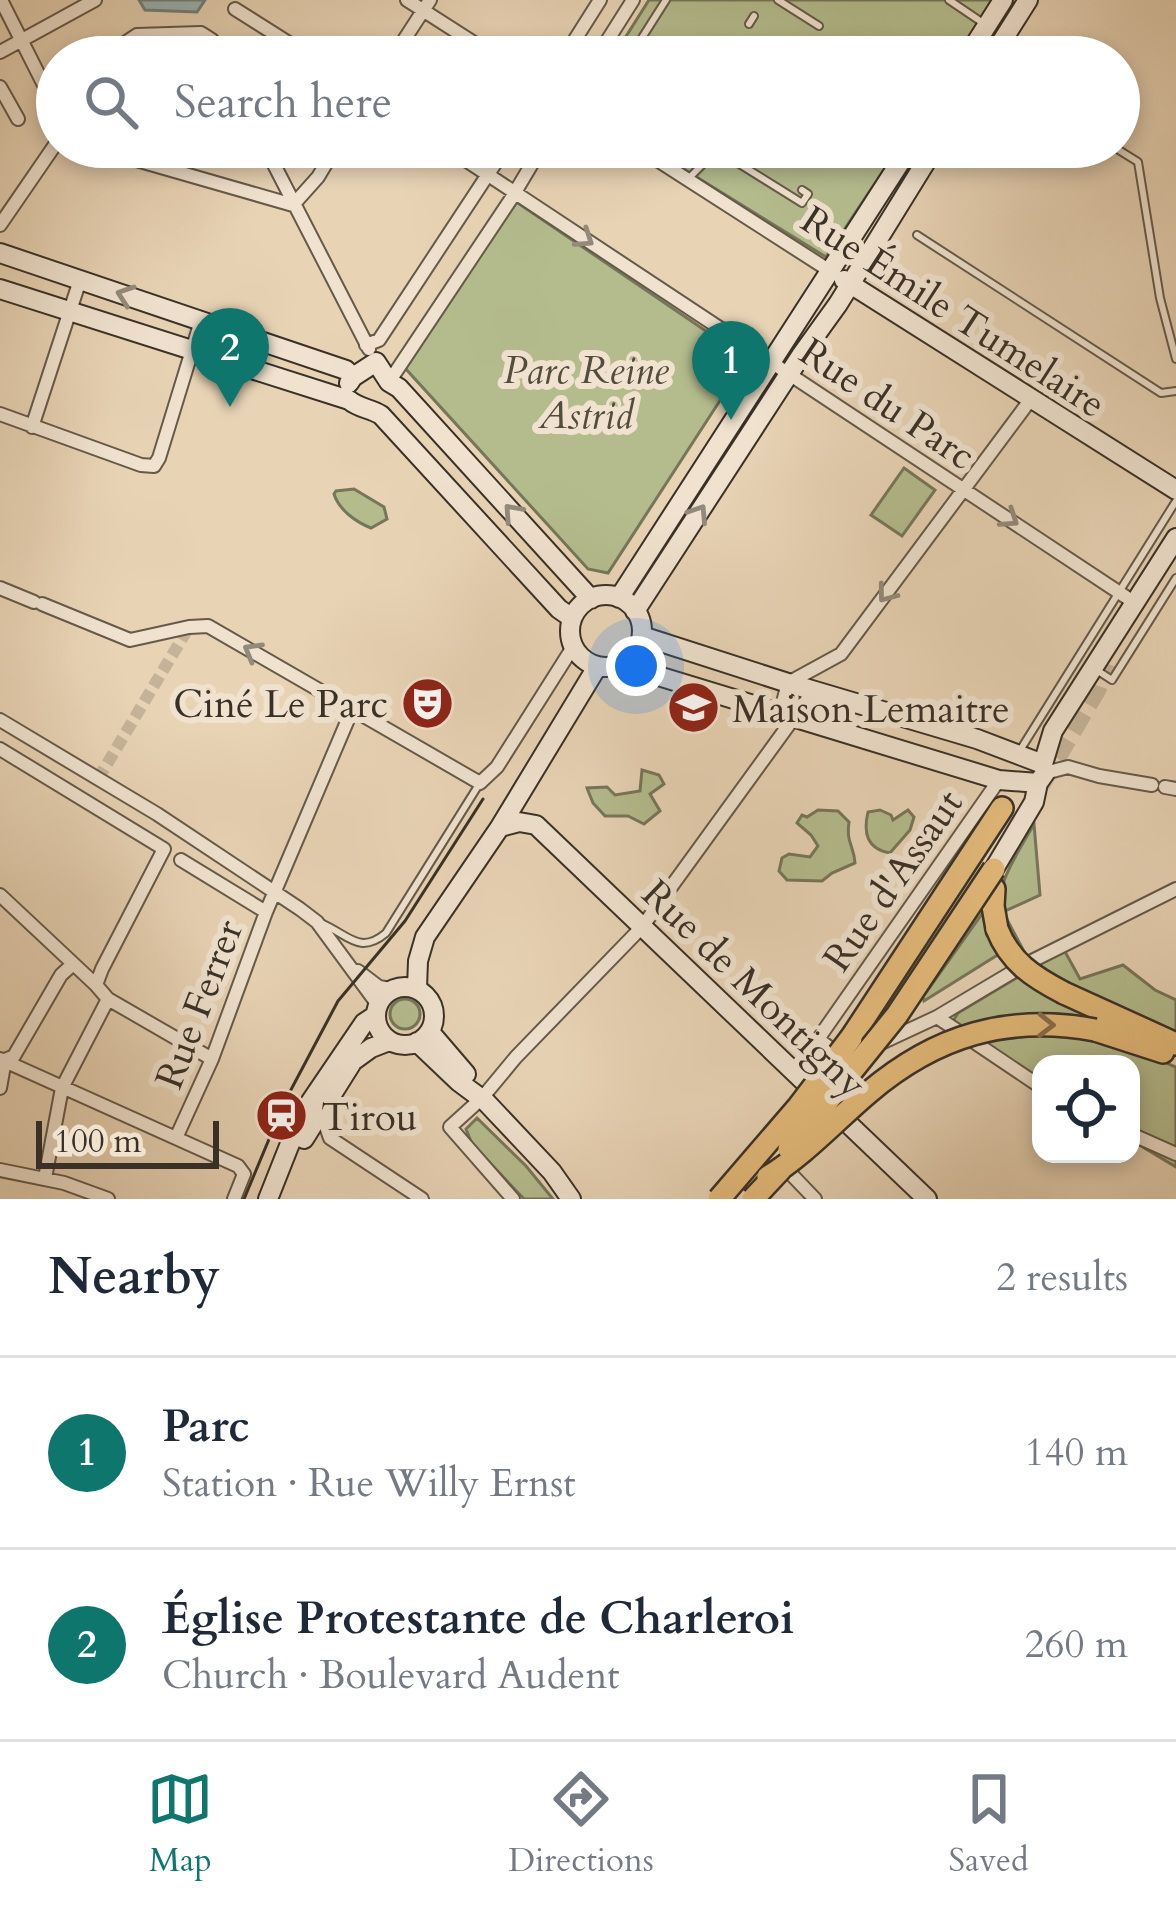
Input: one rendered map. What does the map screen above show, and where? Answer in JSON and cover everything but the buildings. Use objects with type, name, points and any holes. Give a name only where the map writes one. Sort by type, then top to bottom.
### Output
[{"type":"highway","points":[[718,1199],[799,1106],[850,1038],[1002,808]]},
{"type":"highway","points":[[994,879],[994,919],[1008,951],[1026,972],[1176,1044]]},
{"type":"highway","points":[[774,1183],[994,879]]},
{"type":"highway","points":[[750,1199],[774,1183],[789,1163],[898,1070],[950,1042],[994,1028],[1035,1023],[1095,1030],[1176,1058]]},
{"type":"highway","points":[[718,1199],[774,1156],[847,1070]]},
{"type":"highway","points":[[750,1199],[780,1171],[839,1096],[847,1070]]},
{"type":"street","points":[[1,0],[36,69]]},
{"type":"street","points":[[0,52],[95,0]]},
{"type":"street","points":[[407,0],[426,5],[468,36]]},
{"type":"street","points":[[577,36],[600,0]]},
{"type":"street","points":[[610,36],[634,0]]},
{"type":"street","points":[[981,36],[1003,0]]},
{"type":"street","points":[[1005,36],[1028,0]]},
{"type":"street","points":[[406,36],[426,5]]},
{"type":"street","points":[[235,9],[278,36]]},
{"type":"street","points":[[134,36],[206,36]]},
{"type":"street","points":[[0,88],[18,119]]},
{"type":"street","points":[[0,225],[39,168]]},
{"type":"street","points":[[164,168],[293,205]]},
{"type":"street","points":[[275,168],[389,382],[591,599]]},
{"type":"street","points":[[293,205],[323,168]]},
{"type":"street","name":"Rue du Parc","points":[[479,168],[1128,597]]},
{"type":"street","points":[[350,400],[347,388],[353,377],[492,168]]},
{"type":"street","points":[[371,409],[383,398],[529,168]]},
{"type":"street","name":"Rue Émile Tumelaire","points":[[670,168],[1176,490]]},
{"type":"street","points":[[781,368],[830,271],[896,168]]},
{"type":"street","points":[[627,604],[781,368],[850,284],[922,168]]},
{"type":"street","points":[[0,253],[346,370],[353,377]]},
{"type":"street","points":[[32,427],[80,280]]},
{"type":"street","points":[[0,289],[371,409],[572,618]]},
{"type":"street","points":[[0,414],[154,466],[201,321]]},
{"type":"street","points":[[788,683],[841,654],[1031,399]]},
{"type":"street","points":[[994,879],[1034,802],[1053,731],[1093,668],[1128,597],[1176,538]]},
{"type":"street","points":[[0,589],[130,640],[208,626],[480,783],[497,766],[573,646]]},
{"type":"street","points":[[600,596],[627,604],[641,623],[639,646],[625,662],[610,667],[597,667],[581,658],[570,636],[578,608],[600,596]]},
{"type":"street","points":[[642,636],[1018,753],[1042,773]]},
{"type":"street","points":[[625,662],[632,668],[998,779],[1027,784],[1042,773],[1068,767],[1164,787]]},
{"type":"street","points":[[417,988],[424,937],[500,827],[597,667]]},
{"type":"street","points":[[787,716],[788,683]]},
{"type":"street","points":[[513,1199],[451,1127],[642,927],[787,716],[814,690]]},
{"type":"street","name":"Rue Ferrer","points":[[176,1138],[352,710]]},
{"type":"street","points":[[2,725],[157,814],[317,922],[377,1010],[381,1032],[389,1041]]},
{"type":"street","points":[[4,751],[43,746]]},
{"type":"street","points":[[4,751],[164,849],[96,985]]},
{"type":"street","name":"Rue d'Assaut","points":[[847,1070],[818,1039],[998,779]]},
{"type":"street","name":"Rue de Montigny","points":[[521,790],[536,825],[927,1199]]},
{"type":"street","points":[[500,827],[519,822],[536,825]]},
{"type":"street","points":[[181,860],[266,913]]},
{"type":"street","points":[[824,1100],[847,1070],[880,1043],[1176,890]]},
{"type":"street","points":[[0,895],[108,999],[212,1059]]},
{"type":"street","points":[[3,1060],[14,1056],[73,964]]},
{"type":"street","points":[[279,1199],[308,1129],[353,1060],[389,1041],[406,1045],[423,1037],[434,1022],[431,1001],[417,988],[380,987],[347,964]]},
{"type":"street","points":[[268,1199],[311,1101],[392,989]]},
{"type":"street","points":[[45,1178],[62,1088],[108,999]]},
{"type":"street","points":[[938,1017],[1032,1081]]},
{"type":"street","points":[[423,1037],[460,1082],[482,1098],[552,1172],[571,1199]]},
{"type":"street","points":[[0,1088],[3,1060]]},
{"type":"street","points":[[3,1060],[238,1166],[244,1174],[234,1199]]},
{"type":"street","points":[[323,1106],[329,1138],[422,1199]]},
{"type":"street","points":[[815,1199],[774,1183],[846,1122]]},
{"type":"street","points":[[1140,1138],[1176,1154]]},
{"type":"street","points":[[0,1170],[45,1178],[108,1199]]},
{"type":"lane","points":[[643,36],[666,0]]},
{"type":"lane","points":[[778,0],[819,26]]},
{"type":"lane","points":[[949,0],[987,25]]},
{"type":"lane","points":[[688,179],[698,168]]},
{"type":"lane","points":[[747,168],[802,203],[808,194],[802,190]]},
{"type":"lane","points":[[1139,168],[1160,298],[1176,359]]},
{"type":"lane","points":[[917,235],[1161,393],[1176,392]]},
{"type":"lane","points":[[1018,753],[1128,597],[1176,501]]},
{"type":"lane","points":[[1093,668],[1112,680],[1176,578]]},
{"type":"lane","points":[[317,922],[360,943],[376,941],[386,933],[480,783]]},
{"type":"green space","points":[[649,0],[995,0],[972,36],[626,36]]},
{"type":"green space","points":[[682,168],[885,168],[826,257]]},
{"type":"green space","name":"Parc Reine Astrid","points":[[515,201],[747,359],[608,573],[588,569],[405,368]]},
{"type":"green space","points":[[904,468],[935,490],[902,536],[871,515]]},
{"type":"green space","points":[[354,489],[384,507],[387,519],[371,528],[349,515],[334,494]]},
{"type":"green space","points":[[642,770],[659,775],[664,784],[650,794],[660,811],[644,824],[628,816],[605,816],[593,803],[587,788],[607,787],[615,795],[640,791]]},
{"type":"green space","points":[[880,810],[893,820],[908,810],[914,817],[910,830],[890,853],[876,848],[867,833],[868,812]]},
{"type":"green space","points":[[838,811],[849,822],[855,863],[822,881],[787,880],[779,871],[782,858],[789,854],[810,857],[818,846],[797,823],[802,815]]},
{"type":"green space","points":[[1034,824],[1040,895],[1003,912],[1027,957],[1022,959],[1000,925],[998,908],[1006,875]]},
{"type":"green space","points":[[984,911],[999,954],[924,1001],[923,997]]},
{"type":"green space","points":[[1063,948],[1080,979],[1123,965],[1176,1000],[1176,1035],[1030,966]]},
{"type":"green space","points":[[1018,977],[1098,1018],[1097,1024],[962,1031],[953,1021],[958,1013]]},
{"type":"green space","points":[[405,999],[416,1003],[420,1014],[416,1025],[405,1029],[394,1025],[390,1014],[394,1003]]},
{"type":"green space","points":[[1050,1034],[1118,1043],[1176,1067],[1176,1167],[1140,1145],[1140,1055],[1032,1055],[1032,1078],[983,1041]]},
{"type":"green space","points":[[477,1118],[553,1199],[524,1199],[472,1144],[466,1129]]},
{"type":"water","points":[[139,0],[205,0],[197,12],[145,10]]},
{"type":"tunnel","points":[[98,779],[189,627]]},
{"type":"tunnel","points":[[1040,784],[1096,689],[1105,663]]},
{"type":"tram line","points":[[244,1199],[285,1101],[338,1001],[405,921],[483,799]]},
{"type":"place","name":"Église Protestante de Charleroi","points":[[230,407]]},
{"type":"place","name":"Parc","points":[[731,420]]},
{"type":"place","name":"Ciné Le Parc","points":[[427,703]]},
{"type":"place","name":"Maison Lemaitre","points":[[693,708]]},
{"type":"place","name":"Tirou","points":[[282,1116]]}]
